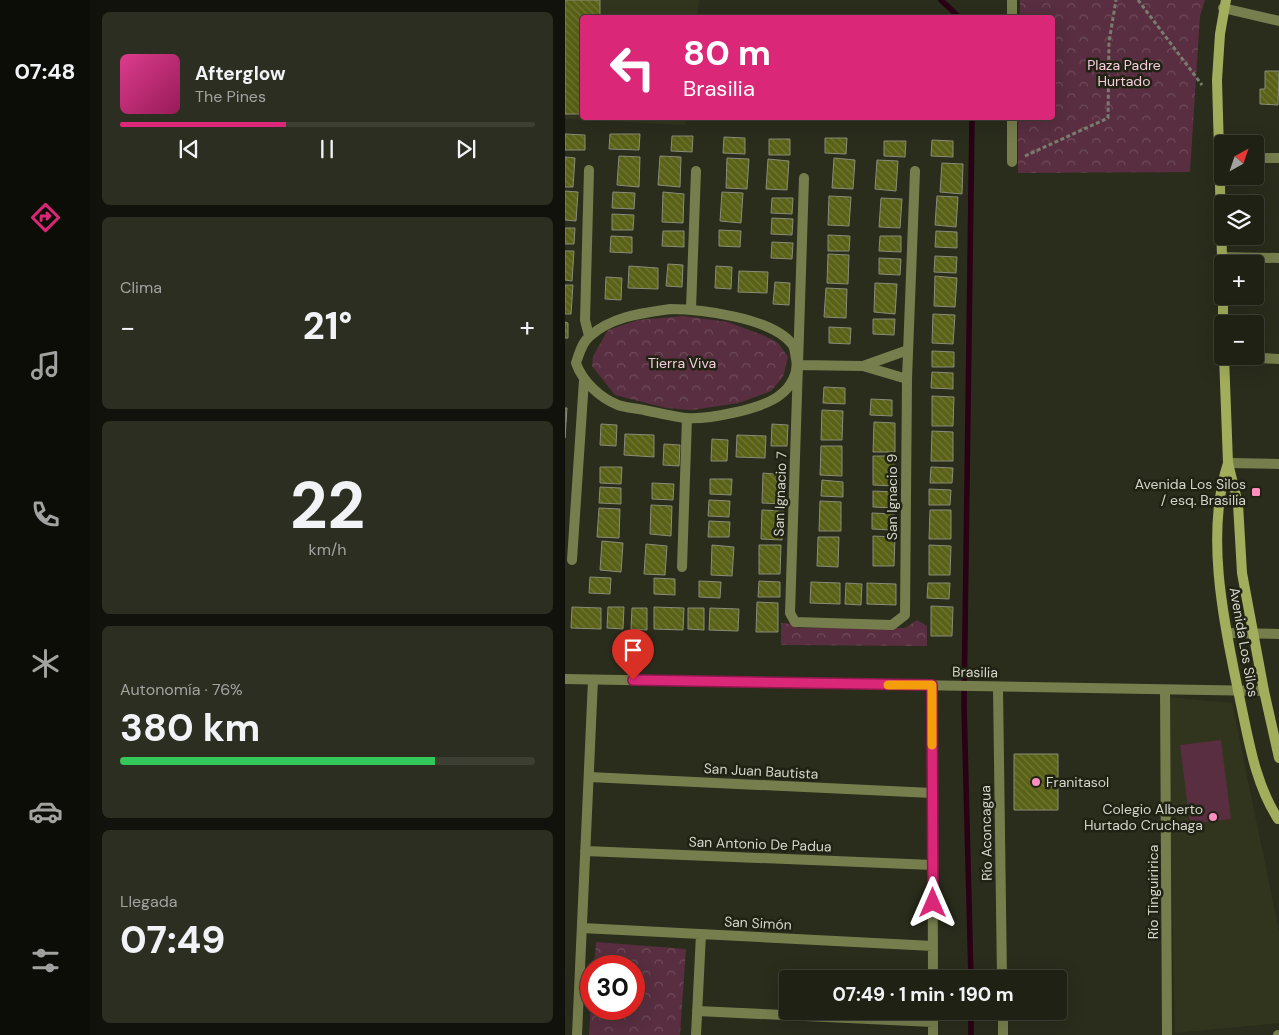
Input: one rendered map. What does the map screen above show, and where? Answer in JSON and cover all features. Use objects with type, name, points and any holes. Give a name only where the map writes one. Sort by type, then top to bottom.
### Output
[{"type":"main road","points":[[1220,135],[1218,54],[1224,4]]},
{"type":"main road","points":[[1221,185],[1221,255]]},
{"type":"main road","name":"Avenida Los Silos","points":[[1224,365],[1228,463],[1238,504],[1243,573],[1279,758]]},
{"type":"main road","name":"Avenida Los Silos","points":[[1228,463],[1221,488],[1217,517],[1221,589],[1227,633],[1257,777],[1269,806],[1279,818]]},
{"type":"street","points":[[1012,0],[1012,15]]},
{"type":"street","points":[[1224,4],[1279,20]]},
{"type":"street","points":[[1012,120],[1012,162]]},
{"type":"street","points":[[1264,158],[1279,158]]},
{"type":"street","points":[[589,170],[585,320],[589,336]]},
{"type":"street","points":[[691,309],[695,171]]},
{"type":"street","name":"San Ignacio 9","points":[[905,615],[907,380],[915,171]]},
{"type":"street","name":"San Ignacio 7","points":[[804,178],[790,613],[795,622],[892,625],[905,615]]},
{"type":"street","points":[[1264,258],[1279,258]]},
{"type":"street","points":[[670,309],[691,309],[741,318],[771,329],[786,338],[793,346],[797,365],[790,385],[780,395],[767,402],[731,413],[687,418],[618,405],[584,380],[576,363],[581,349],[589,336],[619,319],[636,314],[670,309]]},
{"type":"street","points":[[863,366],[908,350]]},
{"type":"street","points":[[1264,358],[1279,359]]},
{"type":"street","points":[[565,363],[576,363]]},
{"type":"street","points":[[797,365],[863,366],[907,380]]},
{"type":"street","points":[[571,560],[584,380]]},
{"type":"street","points":[[682,568],[687,418]]},
{"type":"street","points":[[1228,463],[1279,464]]},
{"type":"street","points":[[1227,633],[1279,634]]},
{"type":"street","name":"Brasilia","points":[[565,679],[1265,691]]},
{"type":"street","points":[[577,1035],[593,680]]},
{"type":"street","points":[[932,685],[933,970]]},
{"type":"street","name":"Río Aconcagua","points":[[998,687],[1002,970]]},
{"type":"street","name":"Río Tinguiririca","points":[[1165,690],[1167,1035]]},
{"type":"street","name":"San Juan Bautista","points":[[589,776],[933,793]]},
{"type":"street","name":"San Antonio De Padua","points":[[585,851],[933,865]]},
{"type":"street","name":"San Simón","points":[[582,928],[933,946]]},
{"type":"street","points":[[696,1035],[701,934]]},
{"type":"street","points":[[697,1011],[779,1013]]},
{"type":"street","points":[[933,1020],[933,1035]]},
{"type":"street","points":[[1003,1020],[1003,1035]]},
{"type":"path","points":[[1012,162],[1108,118],[1109,42],[1117,0]]},
{"type":"path","points":[[1138,0],[1218,106]]},
{"type":"shaded area","points":[[565,0],[699,0],[697,15],[580,15],[580,120],[565,119]]},
{"type":"shaded area","points":[[585,120],[686,120],[685,125]]},
{"type":"shaded area","name":"Colegio Alberto Hurtado Cruchaga","points":[[1168,697],[1232,703],[1279,931],[1279,1023],[1175,1033]]},
{"type":"green space","name":"Plaza Padre Hurtado","points":[[1020,0],[1205,0],[1200,16],[1190,172],[1018,173],[1018,120],[1055,120],[1055,15],[1020,15]]},
{"type":"green space","name":"Tierra Viva","points":[[683,316],[728,322],[778,343],[788,357],[783,377],[771,391],[739,403],[692,410],[666,408],[615,395],[592,366],[593,356],[608,330],[638,320]]},
{"type":"green space","points":[[917,620],[927,626],[927,646],[781,645],[781,623],[792,624],[798,628],[905,628]]},
{"type":"green space","points":[[1221,740],[1231,819],[1190,824],[1180,745]]},
{"type":"green space","points":[[596,942],[686,949],[680,1035],[589,1035],[590,1020],[645,1020],[645,955],[595,955]]},
{"type":"building","points":[[565,0],[600,0],[600,15],[580,15],[580,114],[565,114]]},
{"type":"building","points":[[1265,71],[1279,71],[1278,105],[1260,104],[1260,89],[1265,89]]},
{"type":"building","points":[[565,134],[585,135],[585,150],[565,150]]},
{"type":"building","points":[[610,134],[640,134],[639,150],[609,149]]},
{"type":"building","points":[[672,136],[693,136],[692,152],[671,151]]},
{"type":"building","points":[[724,137],[745,138],[745,154],[723,153]]},
{"type":"building","points":[[825,138],[847,138],[846,154],[825,153]]},
{"type":"building","points":[[769,139],[790,139],[790,155],[769,155]]},
{"type":"building","points":[[932,140],[953,141],[953,157],[931,156]]},
{"type":"building","points":[[884,141],[906,141],[905,157],[884,156]]},
{"type":"building","points":[[619,156],[640,157],[639,187],[617,185]]},
{"type":"building","points":[[660,156],[681,157],[680,187],[658,185]]},
{"type":"building","points":[[565,157],[575,158],[573,187],[565,187]]},
{"type":"building","points":[[727,158],[749,159],[747,189],[726,188]]},
{"type":"building","points":[[834,158],[855,160],[853,189],[832,188]]},
{"type":"building","points":[[768,159],[789,161],[787,190],[766,189]]},
{"type":"building","points":[[877,160],[898,161],[896,191],[875,189]]},
{"type":"building","points":[[942,163],[963,164],[962,194],[940,192]]},
{"type":"building","points":[[565,191],[578,192],[576,221],[565,220]]},
{"type":"building","points":[[613,192],[635,193],[634,209],[612,208]]},
{"type":"building","points":[[663,192],[684,194],[683,223],[662,222]]},
{"type":"building","points":[[722,192],[743,193],[741,223],[720,221]]},
{"type":"building","points":[[829,196],[851,197],[849,226],[828,225]]},
{"type":"building","points":[[937,196],[958,197],[956,227],[935,225]]},
{"type":"building","points":[[772,198],[793,198],[792,214],[771,213]]},
{"type":"building","points":[[881,198],[902,199],[900,228],[879,227]]},
{"type":"building","points":[[612,214],[634,215],[633,230],[612,230]]},
{"type":"building","points":[[772,218],[793,219],[792,235],[771,234]]},
{"type":"building","points":[[565,228],[575,228],[574,244],[565,244]]},
{"type":"building","points":[[719,230],[741,231],[740,247],[719,246]]},
{"type":"building","points":[[663,231],[684,231],[684,247],[662,246]]},
{"type":"building","points":[[936,231],[957,232],[957,248],[935,247]]},
{"type":"building","points":[[828,235],[850,236],[849,251],[828,251]]},
{"type":"building","points":[[611,236],[632,237],[632,253],[610,252]]},
{"type":"building","points":[[880,236],[901,236],[901,252],[879,251]]},
{"type":"building","points":[[772,242],[793,243],[792,259],[771,258]]},
{"type":"building","points":[[565,251],[574,251],[572,281],[565,280]]},
{"type":"building","points":[[828,254],[849,255],[848,284],[827,283]]},
{"type":"building","points":[[935,256],[957,257],[956,273],[934,272]]},
{"type":"building","points":[[879,258],[901,259],[900,275],[879,274]]},
{"type":"building","points":[[668,264],[683,265],[682,287],[666,286]]},
{"type":"building","points":[[629,266],[658,268],[658,289],[628,288]]},
{"type":"building","points":[[716,266],[732,267],[731,289],[715,288]]},
{"type":"building","points":[[739,271],[768,272],[767,293],[738,292]]},
{"type":"building","points":[[935,276],[957,278],[955,307],[934,306]]},
{"type":"building","points":[[606,277],[622,278],[621,300],[605,299]]},
{"type":"building","points":[[775,282],[790,283],[789,305],[773,304]]},
{"type":"building","points":[[875,283],[897,284],[895,314],[874,312]]},
{"type":"building","points":[[565,285],[573,285],[571,314],[565,314]]},
{"type":"building","points":[[826,288],[847,289],[846,318],[824,317]]},
{"type":"building","points":[[933,314],[955,315],[953,344],[932,343]]},
{"type":"building","points":[[873,319],[895,319],[894,335],[873,334]]},
{"type":"building","points":[[565,322],[568,323],[568,338],[565,338]]},
{"type":"building","points":[[829,327],[851,328],[850,344],[829,343]]},
{"type":"building","points":[[932,351],[954,352],[954,367],[932,367]]},
{"type":"building","points":[[932,372],[953,373],[953,389],[931,388]]},
{"type":"building","points":[[824,387],[845,388],[845,404],[823,403]]},
{"type":"building","points":[[932,396],[954,397],[953,426],[932,426]]},
{"type":"building","points":[[871,399],[892,400],[892,416],[870,415]]},
{"type":"building","points":[[565,408],[567,408],[565,438]]},
{"type":"building","points":[[822,410],[843,411],[842,440],[821,440]]},
{"type":"building","points":[[874,422],[895,423],[895,452],[873,452]]},
{"type":"building","points":[[601,424],[617,425],[616,446],[600,445]]},
{"type":"building","points":[[772,424],[788,425],[787,446],[771,446]]},
{"type":"building","points":[[932,431],[953,432],[953,461],[931,461]]},
{"type":"building","points":[[625,434],[654,435],[654,457],[624,455]]},
{"type":"building","points":[[737,435],[766,436],[765,458],[736,457]]},
{"type":"building","points":[[712,439],[728,440],[727,461],[711,461]]},
{"type":"building","points":[[664,444],[680,445],[679,466],[663,465]]},
{"type":"building","points":[[821,446],[842,446],[842,476],[820,475]]},
{"type":"building","points":[[873,456],[894,456],[894,486],[873,485]]},
{"type":"building","points":[[600,467],[622,467],[621,484],[600,483]]},
{"type":"building","points":[[931,467],[953,468],[952,483],[930,483]]},
{"type":"building","points":[[763,473],[785,475],[783,504],[762,503]]},
{"type":"building","points":[[710,479],[732,479],[731,495],[710,494]]},
{"type":"building","points":[[822,480],[843,482],[843,497],[821,496]]},
{"type":"building","points":[[652,483],[674,484],[673,500],[652,499]]},
{"type":"building","points":[[600,487],[621,488],[621,504],[599,503]]},
{"type":"building","points":[[929,489],[951,490],[950,505],[929,505]]},
{"type":"building","points":[[873,491],[895,492],[894,508],[873,507]]},
{"type":"building","points":[[709,500],[730,501],[729,517],[708,516]]},
{"type":"building","points":[[820,501],[841,502],[841,531],[819,531]]},
{"type":"building","points":[[651,505],[672,506],[671,536],[650,534]]},
{"type":"building","points":[[599,508],[620,509],[619,538],[597,537]]},
{"type":"building","points":[[762,510],[784,511],[782,540],[761,539]]},
{"type":"building","points":[[930,510],[951,510],[951,539],[929,539]]},
{"type":"building","points":[[872,513],[894,514],[893,530],[872,529]]},
{"type":"building","points":[[709,521],[730,522],[729,537],[708,537]]},
{"type":"building","points":[[873,536],[895,537],[894,566],[873,566]]},
{"type":"building","points":[[818,537],[839,537],[838,567],[817,566]]},
{"type":"building","points":[[602,541],[623,543],[621,572],[600,570]]},
{"type":"building","points":[[646,544],[667,546],[665,575],[644,574]]},
{"type":"building","points":[[712,545],[734,547],[732,576],[711,575]]},
{"type":"building","points":[[759,545],[781,545],[780,574],[759,574]]},
{"type":"building","points":[[929,545],[951,546],[950,575],[929,575]]},
{"type":"building","points":[[590,577],[611,578],[610,594],[589,593]]},
{"type":"building","points":[[654,578],[675,579],[675,595],[654,594]]},
{"type":"building","points":[[699,581],[721,582],[720,598],[699,597]]},
{"type":"building","points":[[759,581],[780,582],[780,597],[758,597]]},
{"type":"building","points":[[811,582],[840,583],[840,604],[810,603]]},
{"type":"building","points":[[846,583],[862,584],[861,605],[845,604]]},
{"type":"building","points":[[867,583],[896,584],[896,605],[867,604]]},
{"type":"building","points":[[928,583],[950,583],[949,599],[927,598]]},
{"type":"building","points":[[757,602],[778,603],[778,632],[756,632]]},
{"type":"building","points":[[931,606],[953,607],[952,636],[931,636]]},
{"type":"building","points":[[572,607],[601,608],[601,629],[571,628]]},
{"type":"building","points":[[608,607],[624,607],[623,629],[607,628]]},
{"type":"building","points":[[654,607],[684,608],[683,630],[654,629]]},
{"type":"building","points":[[632,608],[647,608],[647,630],[631,629]]},
{"type":"building","points":[[688,608],[704,608],[704,630],[688,629]]},
{"type":"building","points":[[710,608],[739,609],[738,631],[709,630]]},
{"type":"building","name":"Franitasol","points":[[1014,754],[1058,754],[1058,810],[1014,810]]},
{"type":"waterway","points":[[941,0],[957,15]]},
{"type":"waterway","points":[[971,970],[964,705],[972,120]]},
{"type":"waterway","points":[[971,1020],[971,1035]]},
{"type":"slow traffic","points":[[888,685],[932,685],[932,745]]},
{"type":"place","name":"Avenida Los Silos / esq. Brasilia","points":[[1256,492]]},
{"type":"place","name":"Franitasol","points":[[1036,782]]},
{"type":"place","name":"Colegio Alberto Hurtado Cruchaga","points":[[1213,817]]},
{"type":"route","points":[[633,680],[932,685],[933,903]]}]
